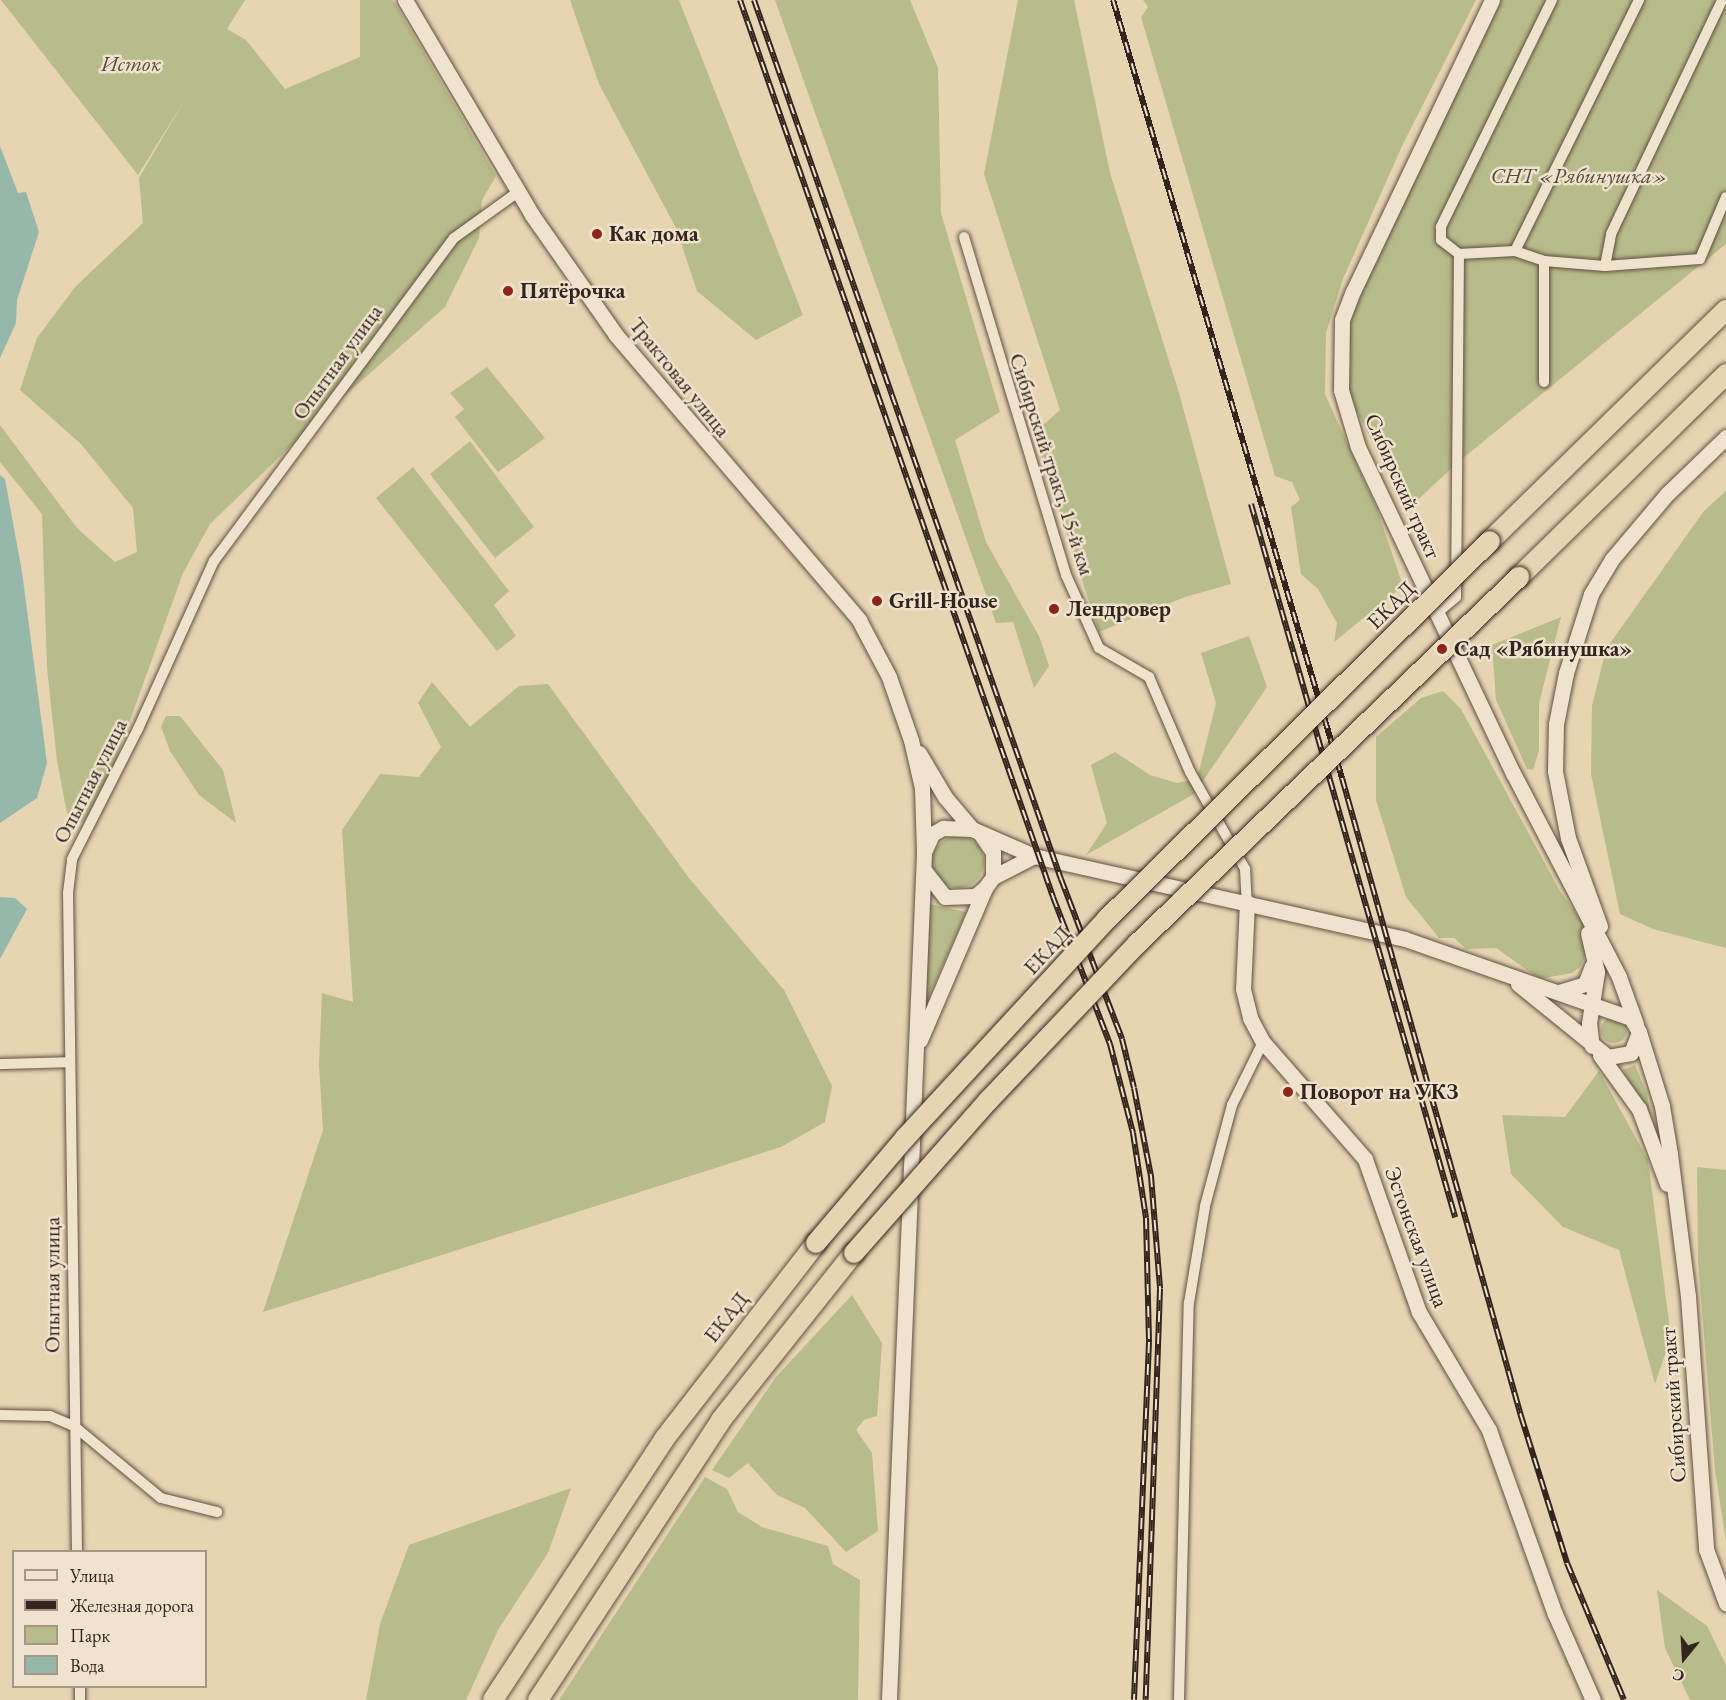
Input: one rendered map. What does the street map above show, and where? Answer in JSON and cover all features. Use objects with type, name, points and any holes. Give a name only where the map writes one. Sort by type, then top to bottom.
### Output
[{"type":"highway","name":"ЕКАД","points":[[493,1700],[665,1438],[816,1243],[905,1138],[1107,919],[1726,310]]},
{"type":"highway","points":[[538,1700],[721,1420],[854,1253],[1072,1010],[1292,791],[1519,577],[1726,374]]},
{"type":"main road","name":"Трактовая улица","points":[[405,0],[518,192],[615,335],[859,620],[889,676],[911,740]]},
{"type":"main road","name":"Сибирский тракт","points":[[1492,0],[1342,321],[1340,374],[1347,420],[1436,614],[1584,915],[1619,977],[1638,1028],[1662,1106],[1673,1201],[1688,1296],[1706,1549],[1726,1603]]},
{"type":"main road","points":[[1619,977],[1579,873],[1560,805],[1556,771],[1559,700],[1587,604],[1612,559],[1667,494],[1726,436]]},
{"type":"main road","points":[[911,740],[945,797],[993,852],[989,882],[917,1048]]},
{"type":"main road","points":[[889,1700],[924,853],[922,788],[911,740]]},
{"type":"main road","points":[[924,853],[932,834],[943,828],[975,831],[1034,856],[1405,939],[1505,975],[1610,1008],[1638,1028],[1636,1048],[1627,1056],[1612,1058],[1594,1048],[1505,975]]},
{"type":"main road","points":[[923,869],[934,890],[945,897],[957,900],[1034,856]]},
{"type":"main road","name":"Эстонская улица","points":[[1247,902],[1243,989],[1263,1042],[1365,1159],[1419,1312],[1489,1430],[1555,1614],[1593,1700]]},
{"type":"main road","name":"Сибирский тракт","points":[[1584,915],[1597,972],[1589,1023],[1594,1048],[1639,1109],[1673,1201]]},
{"type":"main road","points":[[1558,992],[1585,984],[1593,954]]},
{"type":"main road","points":[[1589,1023],[1598,1012],[1610,1008]]},
{"type":"street","points":[[1552,0],[1441,227],[1441,240],[1458,254],[1515,251],[1544,261],[1605,266],[1700,259],[1726,197]]},
{"type":"street","points":[[1515,251],[1639,0]]},
{"type":"street","points":[[1605,266],[1611,234],[1722,0]]},
{"type":"street","name":"Опытная улица","points":[[77,1550],[68,893],[72,859],[138,729],[214,561],[454,238],[518,192]]},
{"type":"street","name":"Сибирский тракт, 15-й км","points":[[964,237],[1066,575],[1099,648],[1149,677],[1190,771],[1245,869],[1247,902]]},
{"type":"street","points":[[1436,614],[1456,597],[1458,254]]},
{"type":"street","points":[[1544,261],[1544,382]]},
{"type":"street","points":[[1179,1700],[1189,1303],[1205,1206],[1232,1105],[1263,1042]]},
{"type":"street","points":[[0,1064],[70,1062]]},
{"type":"street","points":[[0,1415],[50,1416],[74,1426],[161,1498],[217,1512]]},
{"type":"green space","name":"Исток","points":[[1,0],[245,0],[227,29],[246,40],[285,89],[360,57],[360,0],[393,0],[496,176],[482,200],[479,238],[445,307],[325,413],[210,524],[183,573],[110,776],[83,823],[67,813],[57,761],[47,668],[42,514],[0,462],[0,425],[77,528],[115,562],[137,552],[133,508],[81,444],[20,390],[37,338],[76,286],[143,223],[139,178],[184,101],[138,175]]},
{"type":"green space","points":[[570,0],[679,0],[803,315],[756,340],[697,291],[676,228],[599,84]]},
{"type":"green space","points":[[775,0],[910,0],[938,68],[941,213],[1000,412],[955,440],[986,542],[1039,636],[1049,666],[1034,688],[1013,622],[996,623]]},
{"type":"green space","points":[[1018,0],[1074,0],[1110,173],[1179,393],[1231,584],[1185,597],[1099,632],[1034,433],[1060,410],[984,174]]},
{"type":"green space","points":[[1143,0],[1476,0],[1402,146],[1343,279],[1326,333],[1325,394],[1377,509],[1403,586],[1334,642],[1337,623],[1318,589],[1301,574],[1291,507],[1300,500],[1292,482],[1275,476],[1141,17],[1148,7]]},
{"type":"green space","name":"СНТ «Рябинушка»","points":[[1500,0],[1726,0],[1726,244],[1457,463],[1407,510],[1347,392],[1347,341],[1355,301]]},
{"type":"green space","points":[[487,367],[545,438],[498,472],[455,417],[464,409],[450,393]]},
{"type":"green space","points":[[470,441],[534,527],[495,558],[430,474]]},
{"type":"green space","points":[[413,467],[509,591],[494,605],[516,636],[497,651],[376,498]]},
{"type":"green space","points":[[1726,491],[1726,948],[1653,929],[1620,914],[1591,774],[1592,706],[1606,649],[1704,511]]},
{"type":"green space","points":[[1561,617],[1539,703],[1539,750],[1533,770],[1527,769],[1496,700],[1492,645]]},
{"type":"green space","points":[[1249,636],[1267,687],[1194,794],[1086,855],[1107,823],[1091,765],[1115,752],[1150,775],[1177,783],[1197,779],[1216,703],[1201,653]]},
{"type":"green space","points":[[432,682],[470,727],[519,686],[548,684],[689,878],[784,990],[832,1086],[825,1122],[781,1147],[263,1312],[323,1130],[319,1064],[322,993],[353,1002],[342,830],[380,774],[419,777],[441,747],[418,703]]},
{"type":"green space","points":[[1443,691],[1461,709],[1560,891],[1583,923],[1587,950],[1581,966],[1572,973],[1540,979],[1496,948],[1466,949],[1454,938],[1439,938],[1406,897],[1376,800],[1376,737],[1421,698]]},
{"type":"green space","points":[[166,716],[180,716],[223,770],[236,823],[199,795],[170,751],[161,727]]},
{"type":"green space","points":[[958,836],[972,840],[980,848],[984,862],[980,876],[972,884],[958,888],[944,884],[936,876],[932,862],[936,848],[944,840]]},
{"type":"green space","points":[[930,904],[966,912],[925,1006],[926,992]]},
{"type":"green space","points":[[1614,1017],[1623,1021],[1627,1030],[1623,1039],[1614,1043],[1605,1039],[1601,1030],[1605,1021]]},
{"type":"green space","points":[[1635,1065],[1647,1094],[1651,1119],[1623,1070]]},
{"type":"green space","points":[[1599,1071],[1648,1160],[1671,1337],[1655,1384],[1619,1250],[1563,1227],[1511,1174],[1502,1115],[1565,1117]]},
{"type":"green space","points":[[1697,1167],[1726,1170],[1726,1542],[1715,1470],[1698,1262]]},
{"type":"green space","points":[[852,1295],[882,1343],[877,1416],[864,1420],[856,1430],[872,1453],[878,1531],[846,1552],[805,1508],[777,1495],[748,1463],[729,1478],[712,1470],[776,1377]]},
{"type":"green space","points":[[705,1477],[727,1489],[738,1512],[762,1527],[828,1546],[833,1564],[860,1580],[858,1700],[559,1700]]},
{"type":"green space","points":[[571,1488],[548,1553],[498,1630],[466,1700],[366,1700],[380,1624],[409,1545]]},
{"type":"green space","points":[[1657,1590],[1707,1626],[1726,1665],[1726,1700],[1690,1700],[1665,1648]]},
{"type":"water","points":[[0,146],[18,193],[26,192],[39,232],[17,300],[16,323],[0,358]]},
{"type":"water","points":[[0,475],[5,479],[22,572],[47,763],[37,798],[0,823]]},
{"type":"water","points":[[0,897],[15,898],[27,909],[0,959]]},
{"type":"railway","points":[[740,0],[1053,897],[1110,1044],[1133,1133],[1146,1218],[1149,1342],[1134,1700]]},
{"type":"railway","points":[[754,0],[1061,879],[1122,1039],[1134,1088],[1151,1176],[1160,1289],[1146,1700]]},
{"type":"railway","points":[[1113,0],[1342,778],[1521,1416],[1567,1563],[1624,1700]]},
{"type":"railway","points":[[1251,504],[1455,1217]]},
{"type":"place","name":"Как дома","points":[[597,234]]},
{"type":"place","name":"Пятёрочка","points":[[508,291]]},
{"type":"place","name":"Grill-House","points":[[877,601]]},
{"type":"place","name":"Лендровер","points":[[1054,609]]},
{"type":"place","name":"Сад «Рябинушка»","points":[[1442,649]]},
{"type":"place","name":"Поворот на УКЗ","points":[[1288,1092]]}]
